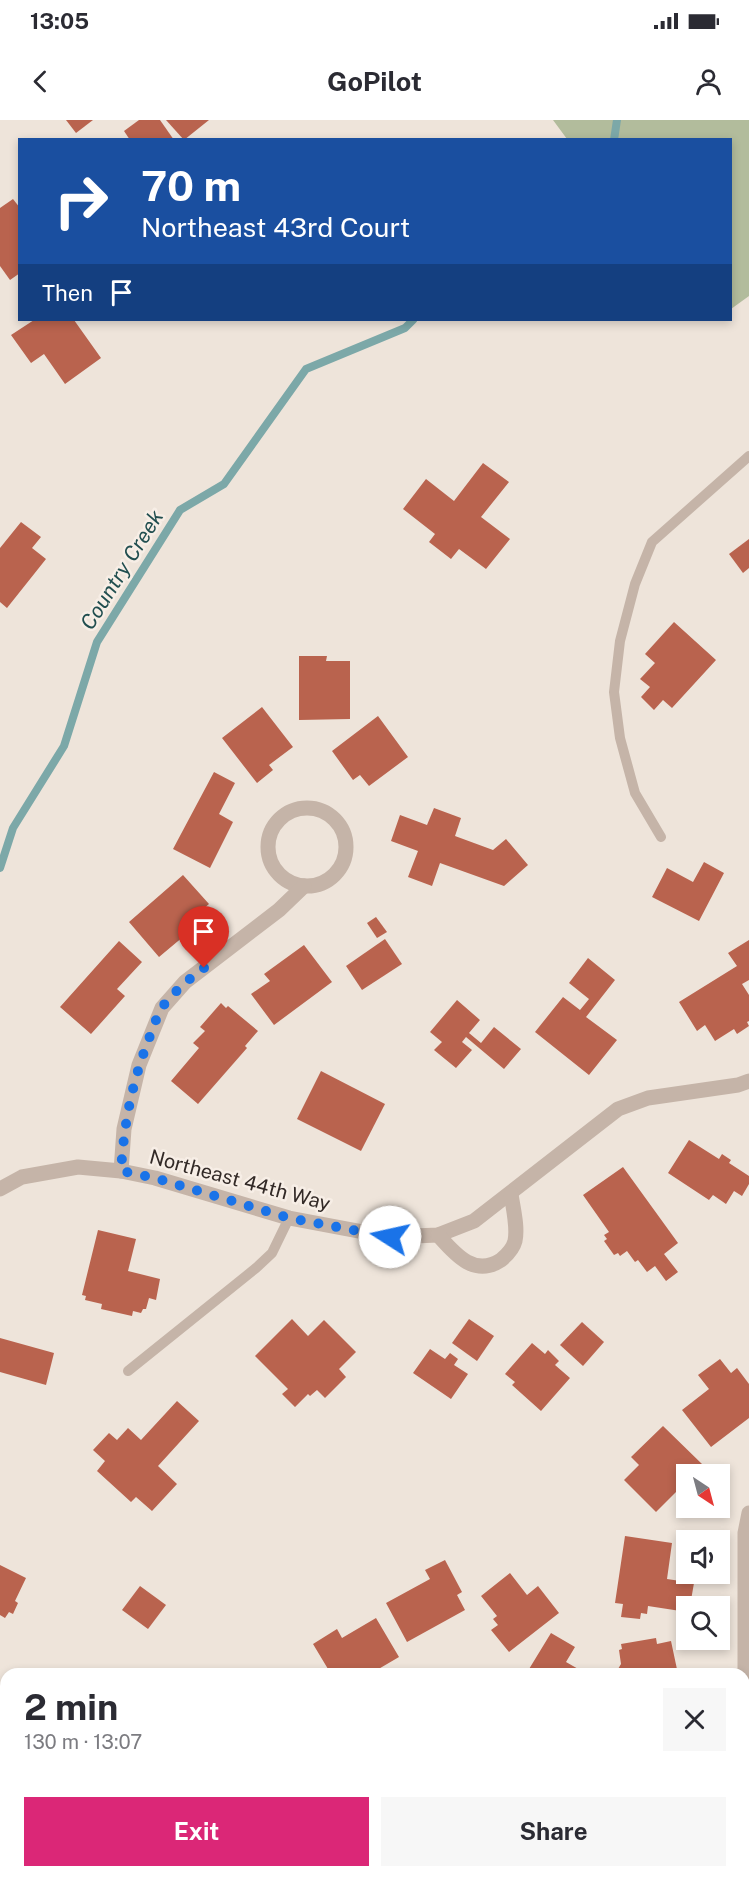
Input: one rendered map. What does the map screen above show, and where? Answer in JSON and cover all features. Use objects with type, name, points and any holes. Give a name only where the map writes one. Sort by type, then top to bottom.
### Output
[{"type":"street","points":[[121,1171],[124,1130],[139,1065],[162,1008],[185,982],[279,910],[304,886],[317,885],[333,875],[344,859],[346,846],[337,822],[321,812],[302,808],[279,819],[272,829],[268,842],[268,854],[280,876],[291,883],[304,886]]},
{"type":"street","name":"Northeast 44th Way","points":[[0,1189],[22,1177],[78,1167],[121,1171],[155,1178],[289,1218],[390,1237],[438,1235],[474,1221],[618,1109],[648,1098],[738,1085],[749,1081]]},
{"type":"street","points":[[438,1235],[466,1262],[476,1266],[496,1263],[511,1250],[515,1241],[516,1231],[511,1194]]},
{"type":"street","points":[[746,1668],[745,1533],[749,1513]]},
{"type":"lane","points":[[661,837],[634,793],[620,738],[614,692],[620,641],[635,584],[652,542],[749,456]]},
{"type":"lane","points":[[128,1371],[272,1253],[289,1218]]},
{"type":"green space","points":[[553,120],[749,120],[749,296],[732,308],[732,138],[566,138]]},
{"type":"building","points":[[66,120],[93,120],[76,133]]},
{"type":"building","points":[[139,120],[160,120],[173,138],[129,138],[124,131]]},
{"type":"building","points":[[166,120],[209,120],[186,138],[182,138]]},
{"type":"building","points":[[13,199],[18,205],[18,274],[10,280],[0,266],[0,208]]},
{"type":"building","points":[[32,321],[75,321],[101,358],[65,384],[44,354],[31,363],[11,335]]},
{"type":"building","points":[[483,463],[509,482],[481,517],[510,539],[486,569],[459,549],[451,559],[429,542],[435,534],[403,509],[426,479],[454,501]]},
{"type":"building","points":[[21,522],[41,537],[32,548],[46,559],[7,608],[0,602],[0,548]]},
{"type":"building","points":[[749,539],[749,568],[743,573],[729,554]]},
{"type":"building","points":[[674,622],[716,660],[672,708],[663,700],[654,710],[641,697],[650,687],[640,679],[655,663],[645,654]]},
{"type":"building","points":[[299,656],[327,656],[326,661],[350,661],[350,719],[299,720]]},
{"type":"building","points":[[262,707],[293,747],[269,765],[273,770],[257,783],[222,738]]},
{"type":"building","points":[[378,716],[408,757],[369,786],[360,775],[353,780],[332,751]]},
{"type":"building","points":[[214,772],[235,783],[219,814],[233,822],[210,868],[173,849]]},
{"type":"building","points":[[434,808],[461,818],[455,836],[493,850],[506,839],[528,865],[504,886],[440,863],[432,886],[408,877],[418,851],[391,841],[400,815],[427,825]]},
{"type":"building","points":[[704,862],[724,873],[699,921],[652,897],[667,868],[693,882]]},
{"type":"building","points":[[183,875],[209,904],[191,919],[196,926],[159,957],[129,922]]},
{"type":"building","points":[[376,917],[387,932],[377,938],[367,923]]},
{"type":"building","points":[[385,939],[402,964],[362,990],[346,966]]},
{"type":"building","points":[[749,940],[749,980],[742,984],[749,995],[749,1021],[747,1022],[749,1026],[737,1034],[734,1029],[715,1041],[705,1025],[697,1031],[679,1002],[737,966],[728,953]]},
{"type":"building","points":[[119,941],[142,962],[117,989],[125,996],[91,1034],[60,1007]]},
{"type":"building","points":[[304,945],[332,982],[274,1025],[251,994],[270,981],[264,974]]},
{"type":"building","points":[[588,958],[615,980],[586,1017],[617,1040],[589,1075],[535,1032],[563,997],[580,1010],[589,999],[569,983]]},
{"type":"building","points":[[457,1000],[480,1020],[469,1033],[481,1043],[494,1027],[521,1049],[504,1069],[466,1037],[462,1042],[472,1050],[456,1068],[434,1050],[442,1042],[430,1032]]},
{"type":"building","points":[[221,1003],[226,1008],[228,1006],[258,1031],[245,1046],[247,1048],[198,1104],[171,1081],[199,1048],[193,1043],[205,1031],[200,1027]]},
{"type":"building","points":[[321,1071],[385,1104],[361,1151],[297,1119]]},
{"type":"building","points":[[689,1140],[719,1159],[722,1154],[731,1160],[729,1163],[749,1176],[749,1184],[742,1196],[734,1191],[726,1204],[713,1195],[709,1200],[668,1173]]},
{"type":"building","points":[[623,1167],[678,1243],[664,1254],[678,1272],[666,1281],[655,1266],[647,1272],[627,1251],[620,1256],[618,1253],[614,1255],[604,1241],[607,1239],[604,1235],[609,1232],[583,1195]]},
{"type":"building","points":[[98,1230],[136,1239],[128,1271],[160,1279],[156,1300],[149,1298],[146,1309],[143,1309],[141,1313],[133,1311],[132,1316],[101,1309],[102,1304],[85,1300],[86,1296],[82,1295]]},
{"type":"building","points":[[292,1319],[308,1336],[324,1320],[356,1352],[339,1369],[346,1377],[325,1398],[317,1390],[310,1396],[308,1394],[295,1407],[282,1394],[288,1389],[255,1356]]},
{"type":"building","points":[[469,1319],[494,1336],[477,1361],[452,1343]]},
{"type":"building","points":[[582,1322],[604,1342],[583,1366],[560,1345]]},
{"type":"building","points":[[0,1338],[54,1353],[46,1385],[0,1372]]},
{"type":"building","points":[[532,1343],[545,1354],[548,1350],[559,1361],[555,1365],[570,1378],[541,1411],[512,1385],[515,1382],[505,1374]]},
{"type":"building","points":[[430,1349],[445,1359],[450,1353],[458,1359],[454,1365],[468,1374],[451,1399],[413,1373]]},
{"type":"building","points":[[720,1359],[731,1373],[737,1368],[749,1384],[749,1418],[711,1447],[682,1410],[709,1389],[698,1375]]},
{"type":"building","points":[[177,1401],[199,1421],[158,1466],[177,1484],[152,1511],[136,1497],[131,1502],[97,1471],[105,1461],[93,1450],[109,1433],[117,1440],[128,1428],[141,1440]]},
{"type":"building","points":[[663,1426],[702,1464],[676,1464],[676,1492],[656,1512],[624,1480],[639,1465],[631,1457]]},
{"type":"building","points":[[625,1536],[672,1543],[667,1579],[676,1580],[676,1584],[694,1584],[692,1596],[676,1596],[676,1610],[648,1606],[647,1614],[641,1613],[640,1619],[621,1617],[623,1604],[615,1603]]},
{"type":"building","points":[[445,1560],[462,1592],[457,1595],[465,1610],[407,1642],[386,1603],[430,1579],[425,1570]]},
{"type":"building","points":[[0,1565],[26,1578],[15,1601],[18,1603],[13,1614],[9,1612],[5,1618],[0,1615]]},
{"type":"building","points":[[510,1573],[527,1595],[538,1586],[559,1613],[509,1652],[491,1630],[498,1625],[493,1619],[497,1616],[481,1596]]},
{"type":"building","points":[[140,1586],[166,1605],[148,1629],[122,1610]]},
{"type":"building","points":[[376,1618],[399,1657],[380,1668],[327,1668],[313,1644],[337,1629],[342,1638]]},
{"type":"building","points":[[551,1633],[575,1647],[566,1662],[576,1668],[530,1668]]},
{"type":"building","points":[[656,1638],[657,1644],[671,1641],[677,1668],[619,1668],[621,1664],[619,1650],[622,1649],[621,1644]]},
{"type":"waterway","name":"Country Creek","points":[[614,138],[617,120]]},
{"type":"waterway","name":"Country Creek","points":[[0,868],[13,828],[64,746],[97,642],[180,510],[224,484],[306,369],[405,328],[412,321]]},
{"type":"route","points":[[204,968],[185,982],[162,1008],[151,1034],[139,1065],[124,1130],[121,1171],[155,1178],[289,1218],[390,1237]]}]
